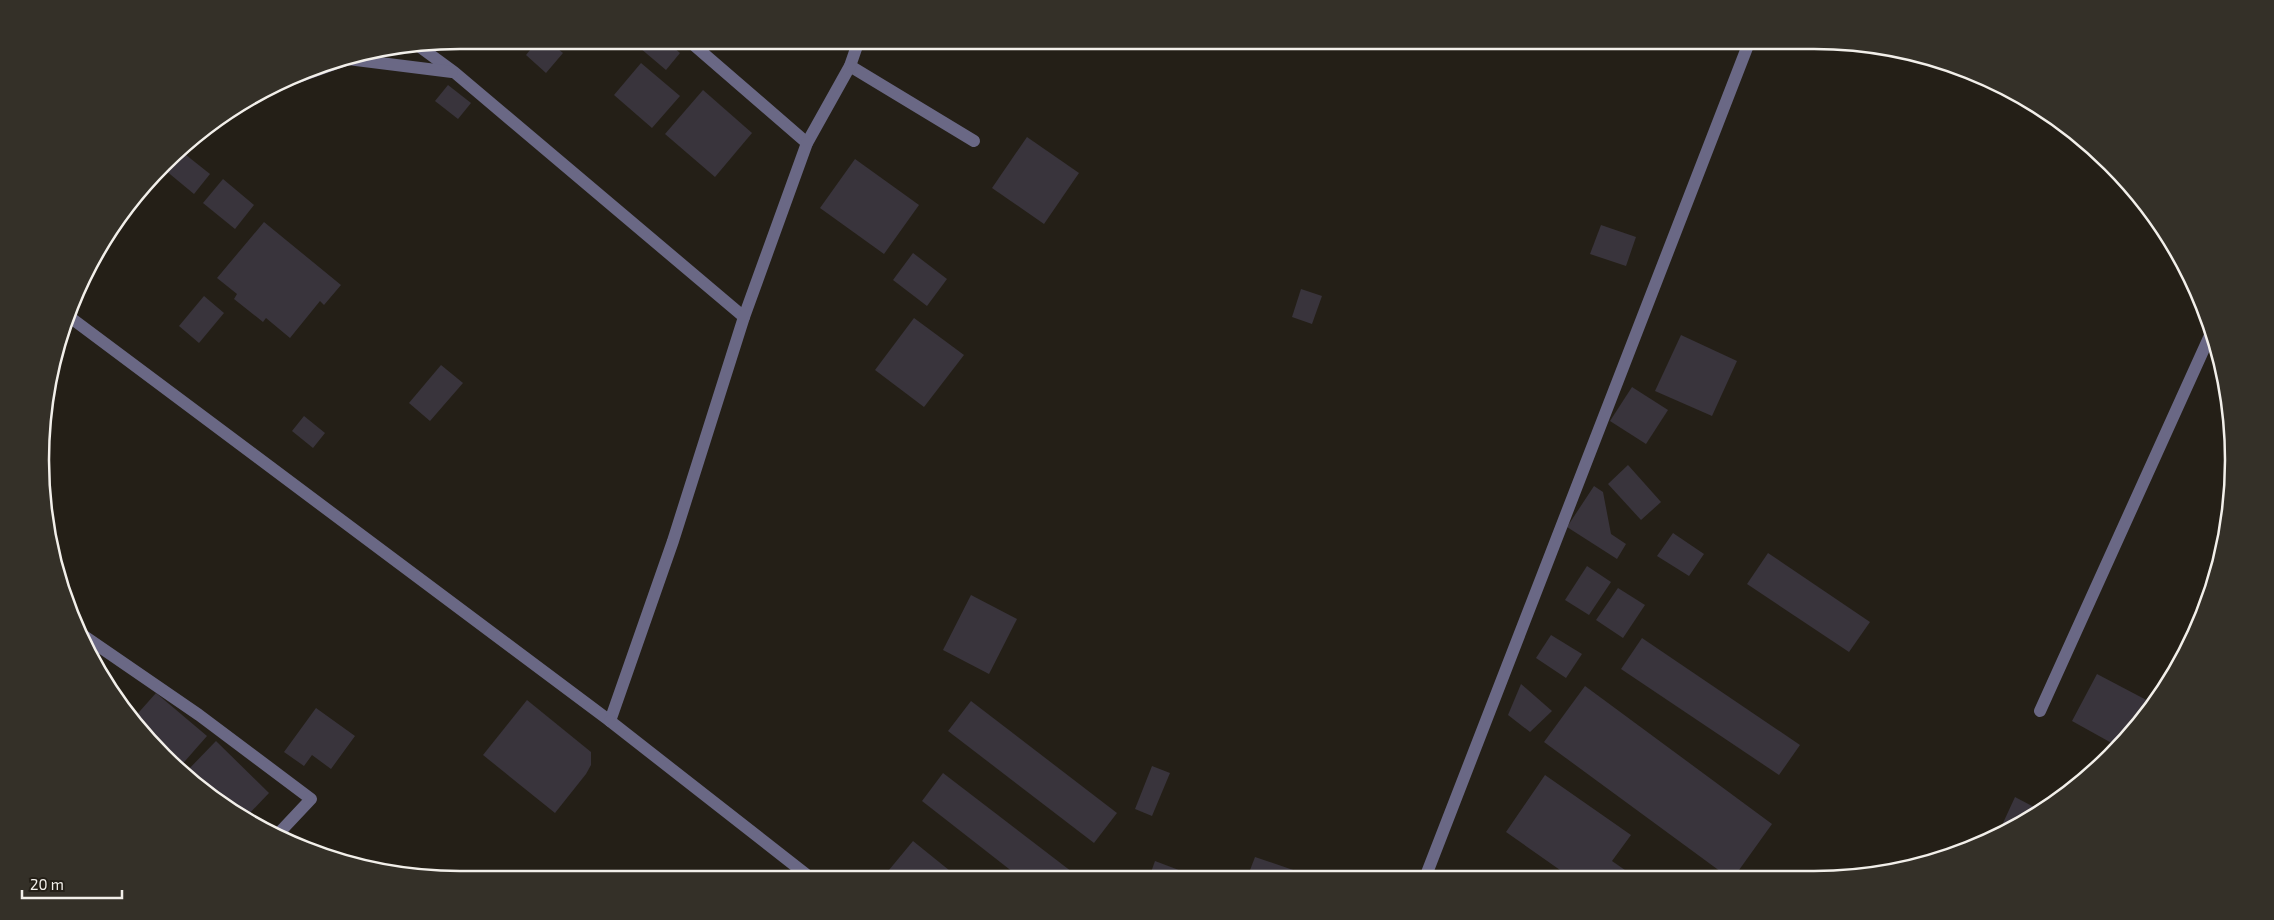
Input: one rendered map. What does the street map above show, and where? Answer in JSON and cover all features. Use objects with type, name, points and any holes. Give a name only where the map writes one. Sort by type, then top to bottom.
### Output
[{"type":"lane","points":[[698,49],[807,142]]},
{"type":"lane","points":[[610,720],[673,541],[744,317],[807,142],[850,66],[856,49]]},
{"type":"lane","points":[[1428,871],[1747,49]]},
{"type":"lane","points":[[425,51],[454,72],[744,317]]},
{"type":"lane","points":[[363,61],[454,72]]},
{"type":"lane","points":[[850,66],[974,141]]},
{"type":"lane","points":[[74,320],[610,720],[802,871]]},
{"type":"lane","points":[[2040,711],[2207,342]]},
{"type":"lane","points":[[90,640],[199,715],[311,799],[281,830]]},
{"type":"building","points":[[531,49],[558,49],[563,53],[546,73],[526,55]]},
{"type":"building","points":[[641,49],[675,49],[680,53],[666,70]]},
{"type":"building","points":[[641,63],[680,96],[652,128],[614,95]]},
{"type":"building","points":[[448,85],[471,103],[458,119],[435,101]]},
{"type":"building","points":[[703,90],[752,133],[715,177],[665,134]]},
{"type":"building","points":[[1027,137],[1079,173],[1044,224],[992,188]]},
{"type":"building","points":[[185,154],[210,174],[194,194],[167,171]]},
{"type":"building","points":[[855,159],[919,205],[884,254],[820,208]]},
{"type":"building","points":[[223,179],[254,205],[235,229],[203,203]]},
{"type":"building","points":[[264,222],[341,285],[324,305],[320,301],[290,338],[266,318],[263,322],[234,299],[237,294],[217,278]]},
{"type":"building","points":[[1601,225],[1636,237],[1626,266],[1590,254]]},
{"type":"building","points":[[913,253],[947,279],[927,306],[893,280]]},
{"type":"building","points":[[1301,289],[1322,296],[1312,324],[1292,317]]},
{"type":"building","points":[[204,296],[224,313],[199,343],[179,326]]},
{"type":"building","points":[[914,318],[964,355],[924,407],[875,370]]},
{"type":"building","points":[[1681,335],[1737,361],[1712,416],[1655,391]]},
{"type":"building","points":[[441,365],[463,383],[430,421],[409,403]]},
{"type":"building","points":[[1632,387],[1668,410],[1646,444],[1610,421]]},
{"type":"building","points":[[304,416],[325,433],[313,448],[292,431]]},
{"type":"building","points":[[1628,465],[1661,502],[1641,520],[1608,484]]},
{"type":"building","points":[[1594,486],[1603,492],[1611,534],[1626,544],[1617,559],[1567,527]]},
{"type":"building","points":[[1673,533],[1704,554],[1689,576],[1657,556]]},
{"type":"building","points":[[1768,553],[1870,622],[1849,652],[1747,584]]},
{"type":"building","points":[[1587,566],[1611,582],[1589,615],[1565,600]]},
{"type":"building","points":[[1618,588],[1645,605],[1623,638],[1596,620]]},
{"type":"building","points":[[971,595],[1017,619],[989,674],[943,650]]},
{"type":"building","points":[[1551,635],[1582,654],[1566,678],[1536,658]]},
{"type":"building","points":[[1642,638],[1800,745],[1779,775],[1621,669]]},
{"type":"building","points":[[2097,674],[2147,700],[2112,743],[2072,721]]},
{"type":"building","points":[[1521,684],[1552,711],[1530,732],[1508,715]]},
{"type":"building","points":[[1585,686],[1772,824],[1738,871],[1720,871],[1544,742]]},
{"type":"building","points":[[156,693],[207,736],[183,763],[169,751],[137,714]]},
{"type":"building","points":[[527,700],[591,752],[591,765],[586,774],[555,813],[483,755]]},
{"type":"building","points":[[971,701],[1117,813],[1094,843],[948,731]]},
{"type":"building","points":[[316,708],[355,736],[331,769],[312,755],[304,766],[284,752]]},
{"type":"building","points":[[216,741],[269,793],[250,813],[189,769]]},
{"type":"building","points":[[1152,766],[1170,773],[1152,816],[1135,809]]},
{"type":"building","points":[[943,773],[1071,871],[1012,871],[922,801]]},
{"type":"building","points":[[1545,775],[1631,835],[1612,861],[1626,871],[1561,871],[1506,832]]},
{"type":"building","points":[[2015,797],[2034,807],[2005,824],[2003,823]]},
{"type":"building","points":[[913,841],[950,871],[890,871],[889,870]]},
{"type":"building","points":[[1255,857],[1296,871],[1250,871]]},
{"type":"building","points":[[1155,861],[1181,871],[1151,871]]}]
